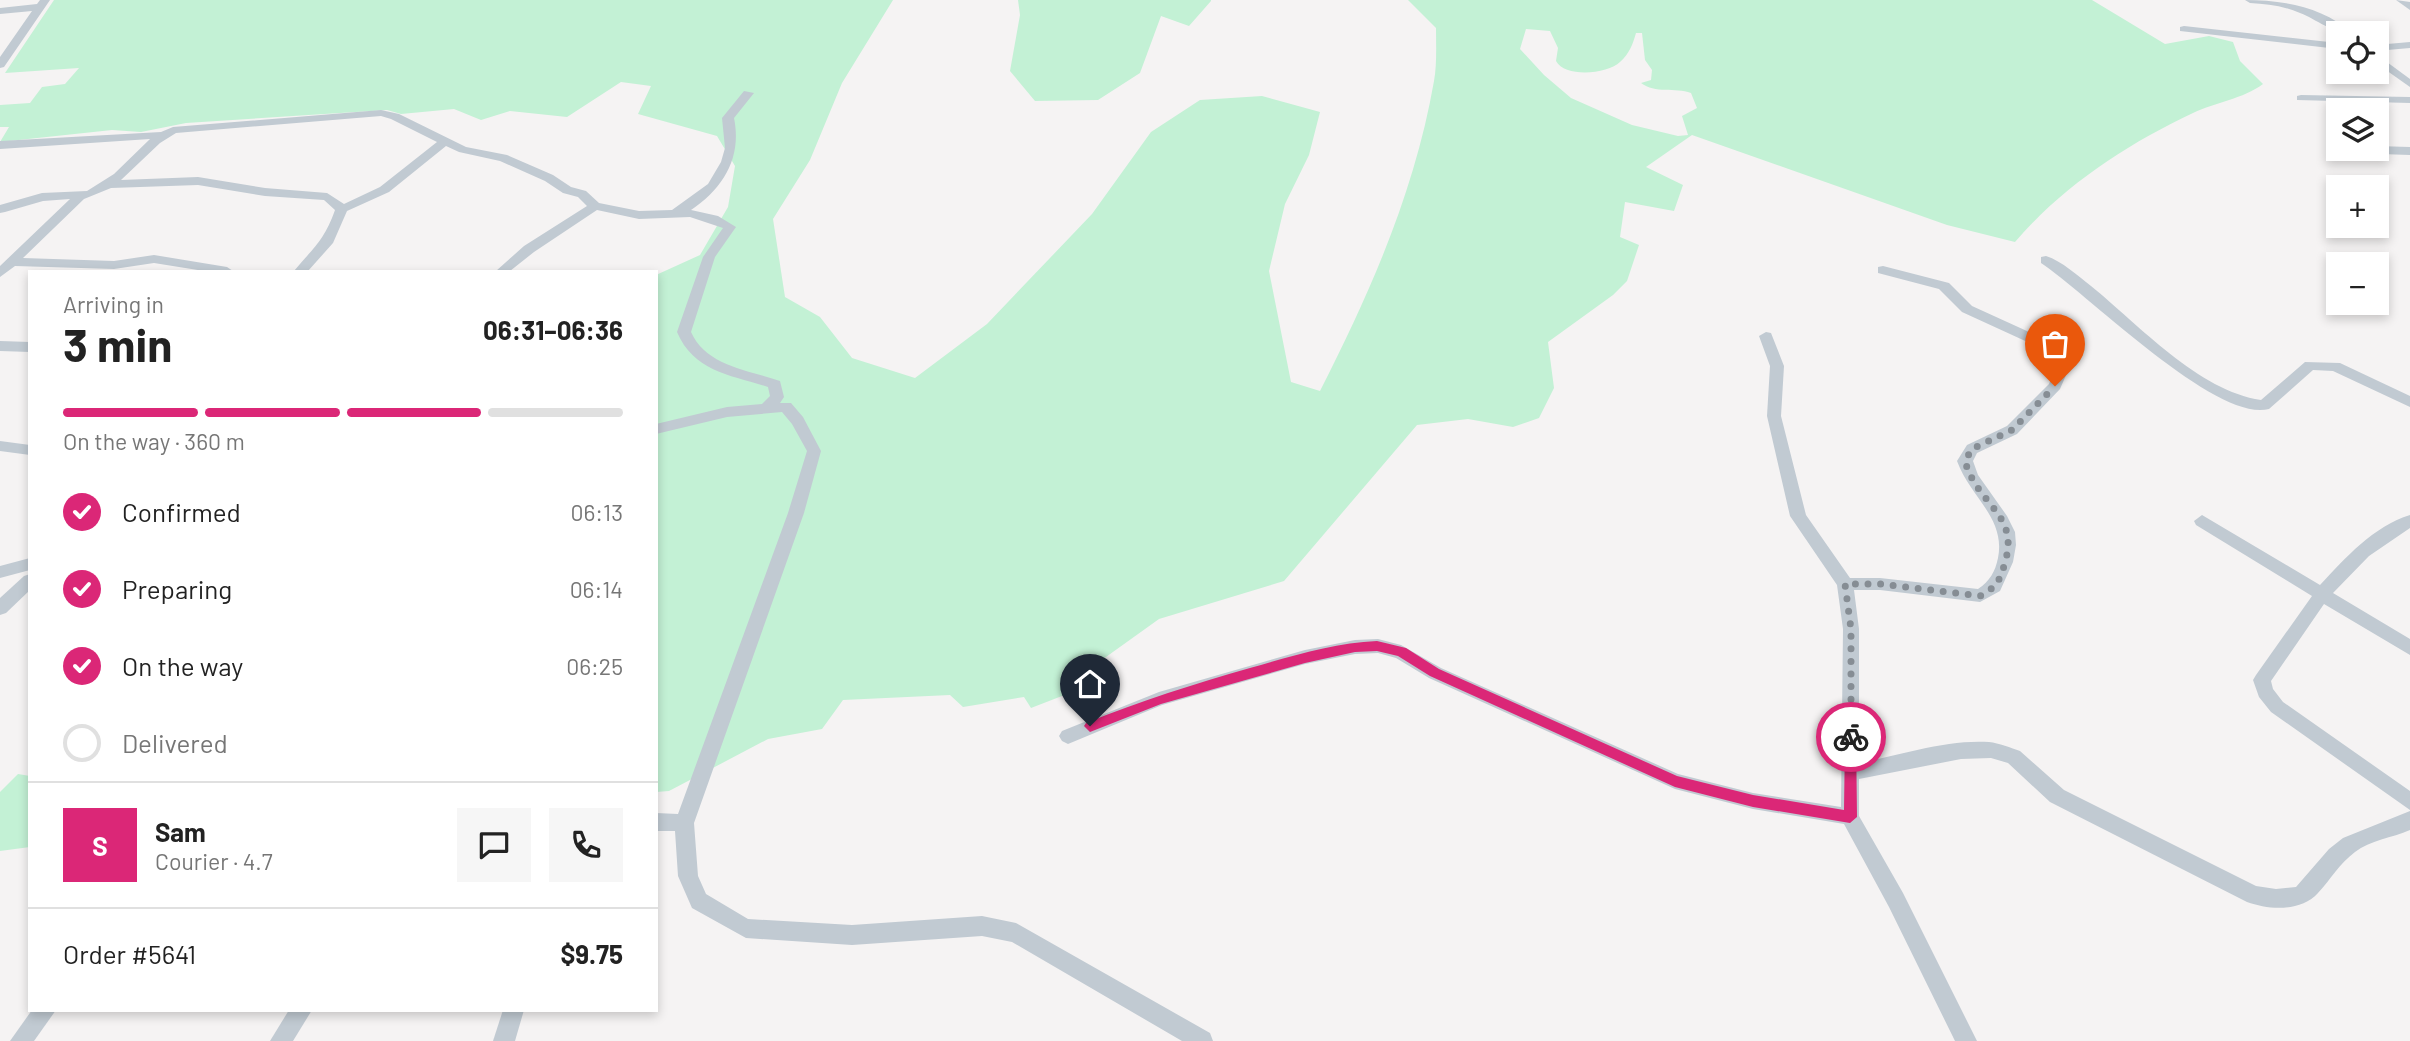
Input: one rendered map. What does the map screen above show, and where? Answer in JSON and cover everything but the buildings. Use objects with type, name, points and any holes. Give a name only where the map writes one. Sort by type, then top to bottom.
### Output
[{"type":"street","points":[[2250,0],[2294,5],[2312,11],[2328,21]]},
{"type":"street","points":[[2400,0],[2410,7]]},
{"type":"street","points":[[0,11],[43,3]]},
{"type":"street","points":[[0,65],[43,3]]},
{"type":"street","points":[[2184,29],[2326,45]]},
{"type":"street","points":[[2389,47],[2410,45]]},
{"type":"street","points":[[2389,67],[2410,84]]},
{"type":"street","points":[[674,214],[698,202],[726,168],[733,134],[728,118],[748,93]]},
{"type":"street","points":[[2301,98],[2410,100]]},
{"type":"street","points":[[0,145],[161,135],[190,126],[381,113],[395,116],[463,150],[503,158],[550,178],[567,190],[582,194],[595,206],[639,215],[674,214],[714,219],[730,227],[709,257],[684,332],[690,346],[709,363],[775,384],[777,397],[766,409]]},
{"type":"street","points":[[0,273],[79,198],[110,184],[161,135]]},
{"type":"street","points":[[302,270],[329,245],[331,232],[342,209],[368,202],[383,193],[445,141]]},
{"type":"street","points":[[2389,150],[2410,151]]},
{"type":"street","points":[[110,184],[198,181],[265,192],[327,197],[342,209]]},
{"type":"street","points":[[2,211],[48,196],[79,198]]},
{"type":"street","points":[[503,270],[529,249],[595,206]]},
{"type":"street","points":[[13,262],[114,265],[154,259],[220,270]]},
{"type":"street","points":[[2046,260],[2079,281],[2173,363],[2240,404],[2264,405],[2311,365],[2323,364],[2335,366],[2410,402]]},
{"type":"street","points":[[1845,584],[1880,584],[1980,596],[1993,589],[2001,578],[2011,543],[2008,527],[1980,494],[1965,461],[1972,449],[2012,430],[2055,386],[2066,359],[2061,352],[1967,309],[1944,286],[1882,270]]},
{"type":"street","points":[[1766,336],[1777,366],[1774,416],[1798,516],[1845,584],[1851,629],[1850,817],[1966,1041]]},
{"type":"street","points":[[0,346],[28,347]]},
{"type":"street","points":[[658,429],[727,412],[786,407],[798,421],[814,452],[796,513],[684,823],[688,876],[699,901],[746,928],[852,935],[982,926],[1016,933],[1202,1041]]},
{"type":"street","points":[[0,446],[28,450]]},
{"type":"street","points":[[2203,521],[2410,648]]},
{"type":"street","points":[[2410,521],[2360,555],[2321,593],[2262,680],[2265,692],[2277,707],[2410,802]]},
{"type":"street","points":[[0,572],[28,565]]},
{"type":"street","points":[[0,608],[28,582]]},
{"type":"street","points":[[1068,736],[1158,699],[1305,657],[1355,647],[1377,646],[1401,652],[1435,673],[1675,781],[1753,801],[1850,817]]},
{"type":"street","points":[[1851,773],[1961,751],[1991,750],[2014,757],[2057,796],[2254,895],[2271,899],[2290,900],[2306,894],[2328,862],[2351,843],[2394,830],[2410,820]]},
{"type":"street","points":[[658,822],[684,823]]},
{"type":"street","points":[[21,1041],[43,1012]]},
{"type":"street","points":[[281,1041],[300,1012]]},
{"type":"street","points":[[503,1041],[512,1012]]},
{"type":"green space","points":[[54,0],[893,0],[842,83],[810,160],[773,219],[785,297],[820,317],[852,358],[915,378],[987,324],[1092,214],[1151,132],[1200,100],[1262,96],[1320,112],[1309,155],[1285,204],[1269,271],[1291,382],[1320,391],[1389,240],[1426,122],[1435,75],[1436,28],[1408,0],[2092,0],[2165,44],[2209,36],[2233,42],[2240,61],[2263,84],[2168,125],[2120,153],[2075,185],[2015,242],[1947,225],[1692,135],[1646,167],[1683,185],[1674,211],[1625,202],[1620,237],[1639,245],[1627,281],[1613,295],[1548,342],[1554,388],[1539,418],[1513,427],[1468,419],[1417,425],[1284,581],[1159,619],[1085,672],[1080,689],[1031,708],[1024,697],[963,707],[950,695],[843,700],[822,729],[768,739],[669,791],[658,792],[658,274],[700,255],[728,207],[735,166],[717,136],[638,114],[651,86],[621,82],[567,117],[510,111],[481,120],[454,109],[401,114],[387,110],[186,123],[141,132],[112,130],[0,142],[9,127],[0,127],[0,105],[30,103],[42,87],[65,84],[79,68],[5,73]],"holes":[[[1526,29],[1550,31],[1558,48],[1556,61],[1561,66],[1577,72],[1597,71],[1620,62],[1630,49],[1636,33],[1642,33],[1645,60],[1652,70],[1651,80],[1641,83],[1652,88],[1691,93],[1697,108],[1682,116],[1688,135],[1678,136],[1632,125],[1571,98],[1544,75],[1520,49]]]},
{"type":"green space","points":[[1018,0],[1211,1],[1189,26],[1161,16],[1140,73],[1098,100],[1035,101],[1010,71],[1020,15]]},
{"type":"green space","points":[[18,774],[28,776],[28,847],[0,851],[0,792]]},
{"type":"way so far","points":[[1851,737],[1851,629],[1845,584],[1880,584],[1980,596],[1993,589],[2001,578],[2011,543],[2008,527],[1980,494],[1968,474],[1965,461],[1972,449],[2012,430],[2055,386]]},
{"type":"route","points":[[1090,726],[1158,699],[1305,657],[1355,647],[1377,646],[1401,652],[1435,673],[1675,781],[1753,801],[1850,817],[1851,737]]}]
